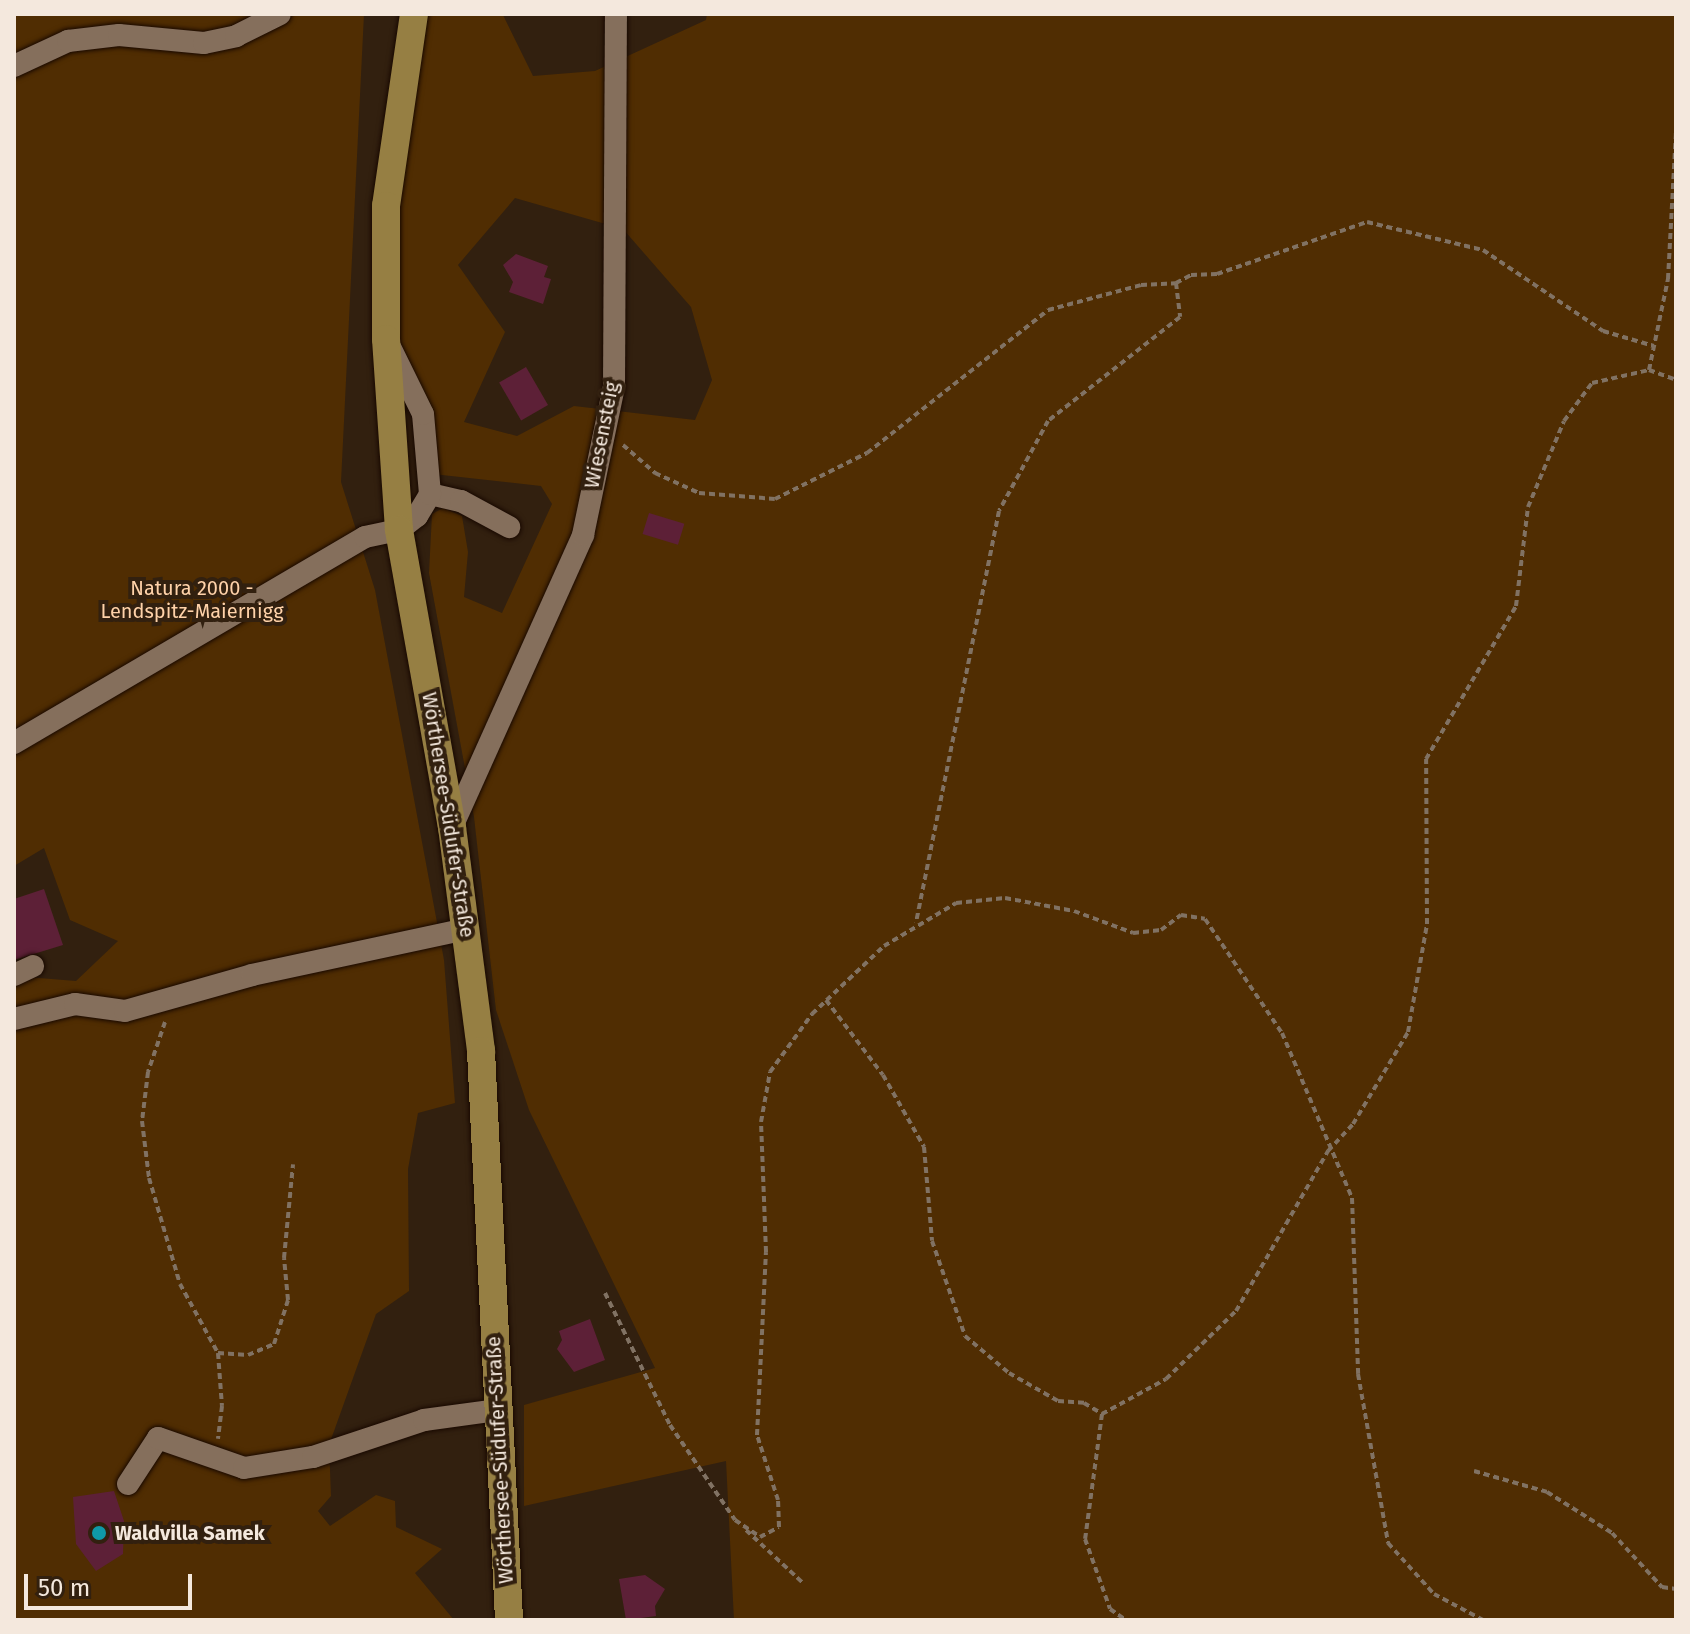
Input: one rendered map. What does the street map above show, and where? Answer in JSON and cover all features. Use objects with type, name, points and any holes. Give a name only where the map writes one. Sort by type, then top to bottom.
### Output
[{"type":"main road","name":"Wörthersee-Südufer-Straße","points":[[414,14],[386,206],[386,339],[399,530],[452,827],[481,1051],[509,1620]]},
{"type":"street","points":[[14,66],[68,41],[119,35],[204,43],[236,36],[280,14]]},
{"type":"street","name":"Wiesensteig","points":[[452,827],[583,535],[603,427],[614,386],[616,14]]},
{"type":"street","points":[[14,743],[365,537],[399,530],[417,516],[430,494],[423,414],[386,339]]},
{"type":"street","points":[[430,494],[461,501],[509,527]]},
{"type":"street","points":[[14,1019],[75,1004],[125,1011],[467,929]]},
{"type":"street","points":[[128,1484],[158,1438],[244,1468],[313,1457],[424,1420],[498,1410]]},
{"type":"path","points":[[1649,370],[1668,279],[1676,132]]},
{"type":"path","points":[[603,427],[655,473],[699,493],[775,499],[867,453],[1048,310],[1141,285],[1176,283],[1191,275],[1217,274],[1367,222],[1483,250],[1603,331],[1654,346]]},
{"type":"path","points":[[916,923],[999,511],[1048,421],[1180,317],[1176,283]]},
{"type":"path","points":[[1102,1414],[1166,1379],[1236,1311],[1328,1151],[1353,1124],[1408,1032],[1427,924],[1426,759],[1516,606],[1528,507],[1564,421],[1592,383],[1649,370],[1676,380]]},
{"type":"path","points":[[735,1520],[760,1537],[779,1527],[778,1500],[757,1435],[766,1252],[761,1122],[770,1072],[826,1000],[916,923],[956,903],[1005,898],[1074,911],[1133,933],[1161,930],[1181,915],[1205,919],[1282,1033],[1328,1151],[1352,1198],[1358,1374],[1388,1543],[1434,1594],[1483,1620]]},
{"type":"path","points":[[176,997],[148,1072],[142,1121],[149,1178],[180,1284],[218,1353],[222,1406],[215,1457]]},
{"type":"path","points":[[826,1000],[883,1075],[924,1147],[932,1241],[965,1336],[1021,1380],[1058,1401],[1084,1403],[1102,1414]]},
{"type":"path","points":[[218,1353],[248,1355],[274,1344],[288,1300],[284,1258],[293,1164]]},
{"type":"path","points":[[605,1293],[670,1425],[735,1520],[803,1583]]},
{"type":"path","points":[[1102,1414],[1085,1539],[1110,1609],[1126,1620]]},
{"type":"path","points":[[1474,1471],[1547,1492],[1612,1533],[1662,1587],[1676,1589]]},
{"type":"green space","name":"Natura 2000 - Lendspitz-Maiernigg","points":[[14,14],[364,14],[341,482],[375,590],[444,960],[455,1103],[418,1113],[408,1169],[409,1291],[376,1314],[329,1445],[331,1496],[318,1511],[330,1526],[376,1495],[395,1501],[396,1527],[442,1549],[415,1573],[454,1620],[14,1620],[14,976],[76,981],[118,941],[70,920],[44,848],[14,866]]},
{"type":"green space","points":[[427,14],[503,15],[533,76],[595,71],[706,20],[707,14],[1676,14],[1676,1620],[734,1620],[726,1461],[524,1506],[524,1405],[655,1368],[529,1110],[496,1010],[474,817],[429,573],[432,514],[443,508],[462,516],[468,552],[464,597],[502,613],[552,504],[541,486],[433,474],[395,345],[397,166]],"holes":[[[515,198],[623,229],[691,307],[712,380],[695,420],[574,406],[517,436],[464,422],[505,332],[458,265]]]},
{"type":"building","points":[[516,254],[548,266],[544,277],[551,279],[543,304],[509,292],[513,282],[503,265]]},
{"type":"building","points":[[526,367],[548,405],[521,421],[499,382]]},
{"type":"building","points":[[649,513],[684,524],[678,545],[643,534]]},
{"type":"building","points":[[44,889],[63,945],[14,960],[14,899]]},
{"type":"building","points":[[590,1319],[605,1360],[574,1372],[557,1349],[562,1340],[559,1331]]},
{"type":"building","name":"Waldvilla Samek","points":[[114,1491],[124,1521],[123,1554],[96,1571],[76,1544],[73,1497]]},
{"type":"building","points":[[645,1575],[665,1589],[655,1606],[656,1616],[626,1620],[619,1579]]},
{"type":"place","name":"Waldvilla Samek","points":[[99,1533]]}]
